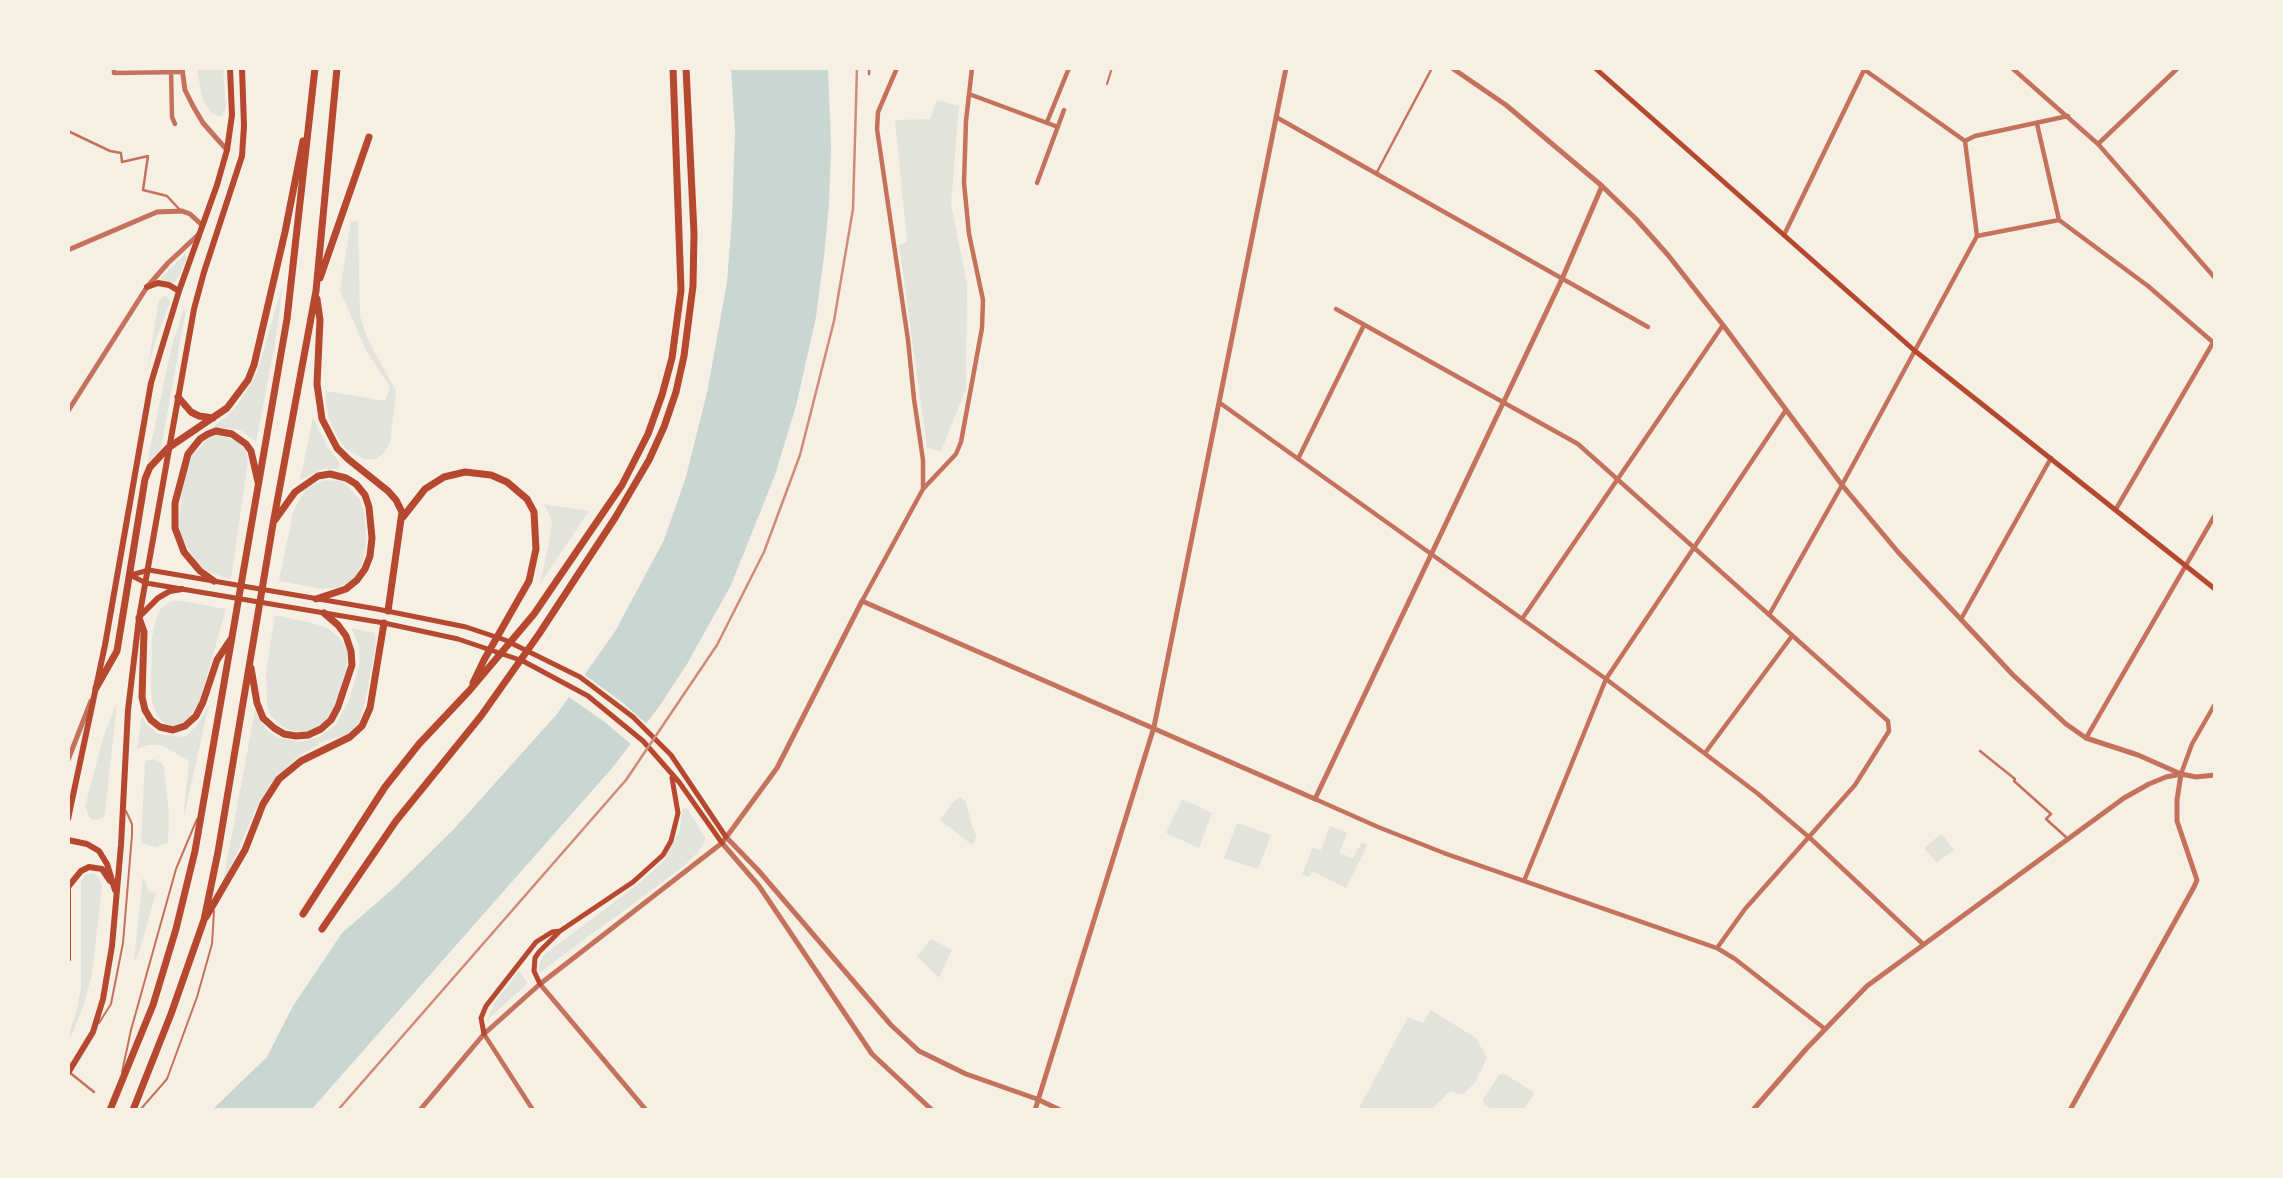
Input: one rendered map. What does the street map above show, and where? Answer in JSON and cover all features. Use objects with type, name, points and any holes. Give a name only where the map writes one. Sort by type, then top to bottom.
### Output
[{"type":"highway","points":[[110,1110],[153,1004],[176,929],[195,851],[286,319],[316,68]]},
{"type":"highway","points":[[132,1110],[171,1014],[204,920],[218,852],[273,524],[316,291],[337,68]]},
{"type":"highway","points":[[303,914],[385,787],[419,744],[518,636],[594,529],[639,453],[662,395],[676,339],[682,282],[673,68]]},
{"type":"highway","points":[[322,929],[396,821],[481,716],[543,627],[621,508],[649,460],[664,427],[683,365],[693,286],[687,69]]},
{"type":"highway","points":[[96,688],[117,652],[150,467],[168,448],[214,418],[238,396],[254,365],[311,106]]},
{"type":"highway","points":[[369,137],[316,291],[320,320],[317,384],[323,419],[337,448],[396,500],[401,508],[403,518],[387,611]]},
{"type":"highway","points":[[178,397],[191,412],[214,418]]},
{"type":"highway","points":[[214,581],[200,571],[184,552],[175,528],[175,503],[188,454],[200,439],[208,434],[216,431],[232,434],[246,444],[251,452],[258,485]]},
{"type":"highway","points":[[403,518],[425,489],[444,477],[465,472],[491,475],[507,482],[527,499],[534,512],[537,539],[529,581],[469,691]]},
{"type":"highway","points":[[273,524],[295,492],[318,476],[330,474],[346,478],[356,484],[365,495],[369,506],[372,538],[365,569],[346,589],[316,599]]},
{"type":"highway","points":[[249,662],[257,703],[264,718],[274,728],[296,736],[308,735],[321,729],[338,707],[352,665],[346,636],[324,613]]},
{"type":"highway","points":[[139,618],[144,632],[141,683],[145,710],[151,720],[160,727],[173,730],[185,726],[196,716],[217,660],[233,636]]},
{"type":"highway","points":[[204,920],[245,850],[267,797],[279,779],[301,761],[350,737],[362,726],[370,708],[384,623]]},
{"type":"main road","points":[[68,819],[96,688],[151,383],[198,234],[220,178],[227,149],[232,115],[230,68]]},
{"type":"main road","points":[[69,1072],[93,1032],[103,999],[112,946],[128,710],[139,618],[168,448],[202,280],[242,156],[242,68]]},
{"type":"main road","points":[[1595,68],[1916,351],[2215,589]]},
{"type":"main road","points":[[227,149],[242,156]]},
{"type":"main road","points":[[147,287],[158,283],[179,291]]},
{"type":"main road","points":[[135,473],[144,490]]},
{"type":"main road","points":[[131,575],[149,570],[387,611],[466,627],[505,640],[580,677],[620,706],[662,743],[724,840]]},
{"type":"main road","points":[[131,575],[146,583],[384,623],[458,639],[523,662],[575,688],[619,719],[652,749],[663,762],[675,785],[678,813],[671,841],[663,855],[633,882],[560,931],[535,958],[534,971],[540,984]]},
{"type":"main road","points":[[139,618],[158,598],[170,591],[182,589]]},
{"type":"main road","points":[[670,774],[724,840]]},
{"type":"main road","points":[[68,840],[87,844],[99,851],[107,864],[116,895]]},
{"type":"main road","points":[[68,959],[68,889],[81,871],[95,867],[102,869],[116,895]]},
{"type":"main road","points":[[484,1034],[481,1018],[486,1006],[536,942],[552,932],[560,931]]},
{"type":"street","points":[[869,68],[869,74]]},
{"type":"street","points":[[897,68],[878,112],[877,129],[908,340],[923,460],[923,489]]},
{"type":"street","points":[[420,1110],[484,1034],[540,984],[724,840],[777,768],[862,601],[923,489],[956,454],[961,442],[982,328],[983,300],[970,243],[964,183],[972,68]]},
{"type":"street","points":[[1047,122],[1069,68]]},
{"type":"street","points":[[1034,1110],[1154,727],[1286,68]]},
{"type":"street","points":[[1376,174],[1432,68]]},
{"type":"street","points":[[1452,68],[1506,105],[1602,186],[1636,219],[1723,325],[1842,485],[1898,552],[2012,675],[2066,724],[2086,738],[2138,755],[2181,774],[2196,777],[2215,775]]},
{"type":"street","points":[[2011,68],[2098,144],[2214,276]]},
{"type":"street","points":[[2098,144],[2178,68]]},
{"type":"street","points":[[1769,615],[1977,236],[1965,141],[1863,69],[1784,234]]},
{"type":"street","points":[[114,70],[182,70],[185,90],[203,123],[227,149]]},
{"type":"street","points":[[171,70],[172,117],[175,124]]},
{"type":"street","points":[[969,94],[1058,127]]},
{"type":"street","points":[[1037,184],[1064,110]]},
{"type":"street","points":[[1965,141],[1975,136],[2068,116]]},
{"type":"street","points":[[1275,117],[1648,327]]},
{"type":"street","points":[[2037,124],[2060,220],[2148,286],[2214,342],[2116,509]]},
{"type":"street","points":[[68,131],[110,151],[121,153],[122,162],[148,156],[144,190],[167,196],[182,211]]},
{"type":"street","points":[[1315,799],[1562,279],[1602,186]]},
{"type":"street","points":[[68,250],[157,212],[182,211],[190,214],[202,225]]},
{"type":"street","points":[[1977,236],[2060,220]]},
{"type":"street","points":[[68,411],[147,287],[162,268],[198,234]]},
{"type":"street","points":[[1336,309],[1578,444],[1886,720],[1889,730],[1868,767],[1810,838],[1745,909],[1717,948]]},
{"type":"street","points":[[1298,459],[1364,324]]},
{"type":"street","points":[[1522,619],[1723,325]]},
{"type":"street","points":[[1220,403],[1606,680],[1757,793],[1810,838],[1923,944]]},
{"type":"street","points":[[1524,881],[1606,680],[1787,409]]},
{"type":"street","points":[[1961,619],[2051,458]]},
{"type":"street","points":[[2086,738],[2215,515]]},
{"type":"street","points":[[862,601],[1397,835],[1717,948],[1825,1029]]},
{"type":"street","points":[[1705,753],[1792,636]]},
{"type":"street","points":[[68,760],[96,688]]},
{"type":"street","points":[[2070,1110],[2197,880],[2177,821],[2177,800],[2181,774],[2192,744],[2215,705]]},
{"type":"street","points":[[1980,751],[2015,779],[2014,781],[2051,814],[2046,820],[2068,839]]},
{"type":"street","points":[[1753,1110],[1867,986],[2124,798],[2149,783],[2181,774]]},
{"type":"street","points":[[724,840],[758,870],[911,1045],[937,1062],[1060,1110]]},
{"type":"street","points":[[724,840],[759,886],[875,1058],[932,1110]]},
{"type":"street","points":[[540,984],[646,1110]]},
{"type":"street","points":[[484,1034],[533,1110]]},
{"type":"street","points":[[69,1072],[94,1092]]},
{"type":"lane","points":[[1107,84],[1112,68]]},
{"type":"lane","points":[[93,1032],[111,1004],[123,943],[132,824],[123,802]]},
{"type":"lane","points":[[118,1092],[131,1030],[176,869],[201,808]]},
{"type":"lane","points":[[141,1110],[167,1079],[197,997],[212,944],[214,904]]},
{"type":"shaded area","points":[[197,68],[223,68],[226,107],[222,116],[211,112],[202,98]]},
{"type":"shaded area","points":[[731,68],[828,68],[831,146],[829,205],[816,317],[796,406],[775,475],[731,585],[687,664],[661,704],[613,767],[311,1110],[212,1110],[267,1057],[293,1006],[342,933],[396,886],[454,829],[557,714],[616,630],[664,540],[686,477],[707,393],[727,282],[735,132]]},
{"type":"shaded area","points":[[937,100],[959,106],[951,204],[967,284],[966,389],[941,451],[927,448],[899,245],[907,242],[895,120],[930,119]]},
{"type":"shaded area","points":[[351,221],[358,222],[360,316],[367,338],[396,391],[390,443],[376,459],[364,459],[346,449],[329,419],[325,400],[326,391],[385,401],[390,387],[366,350],[340,291]]},
{"type":"shaded area","points":[[184,255],[188,256],[176,281],[173,283],[160,279]]},
{"type":"shaded area","points":[[283,284],[275,344],[256,442],[240,430],[226,428],[207,431],[238,404],[257,373]]},
{"type":"shaded area","points":[[166,295],[170,302],[147,372],[159,300]]},
{"type":"shaded area","points":[[186,309],[161,449],[147,463],[171,349],[183,311]]},
{"type":"shaded area","points":[[313,418],[328,448],[340,463],[339,469],[323,469],[300,480]]},
{"type":"shaded area","points":[[219,435],[237,441],[245,449],[248,461],[231,579],[210,573],[197,562],[182,539],[179,524],[183,484],[192,455],[209,438]]},
{"type":"shaded area","points":[[324,480],[346,484],[360,500],[365,517],[366,540],[359,572],[349,583],[335,588],[322,589],[279,581],[293,512],[306,488]]},
{"type":"shaded area","points":[[544,504],[589,511],[540,584],[552,520]]},
{"type":"shaded area","points":[[172,601],[226,609],[200,701],[187,722],[175,727],[165,724],[157,715],[152,703],[151,687],[152,637],[156,619],[161,608]]},
{"type":"shaded area","points":[[275,615],[329,629],[340,638],[347,651],[344,683],[335,705],[326,720],[316,728],[304,732],[293,731],[280,725],[271,716],[267,705],[266,672]]},
{"type":"shaded area","points":[[351,628],[375,633],[376,643],[359,723],[345,735],[322,742],[296,758],[278,776],[256,808],[222,887],[255,710],[267,730],[279,738],[300,742],[319,737],[336,724],[349,700],[360,662],[359,646]]},
{"type":"shaded area","points":[[117,703],[105,815],[95,820],[90,818],[85,807],[103,738]]},
{"type":"shaded area","points":[[209,705],[183,821],[189,761],[162,745],[148,745],[137,749],[142,716],[146,724],[159,734],[185,737],[197,725]]},
{"type":"shaded area","points":[[154,759],[162,763],[164,768],[169,815],[168,843],[156,847],[141,843],[145,761]]},
{"type":"shaded area","points":[[960,797],[966,802],[972,827],[977,835],[972,845],[940,820]]},
{"type":"shaded area","points":[[1182,799],[1212,813],[1199,848],[1166,833]]},
{"type":"shaded area","points":[[687,808],[706,839],[698,852],[684,866],[539,973],[539,963],[545,954],[637,885],[663,862],[680,830],[682,809]]},
{"type":"shaded area","points":[[1237,823],[1271,835],[1258,869],[1224,858]]},
{"type":"shaded area","points":[[1330,826],[1347,833],[1339,853],[1353,858],[1362,842],[1367,845],[1346,888],[1312,871],[1309,877],[1302,875],[1313,847],[1321,850]]},
{"type":"shaded area","points":[[1941,834],[1954,849],[1937,863],[1924,848]]},
{"type":"shaded area","points":[[93,873],[102,886],[92,974],[83,1007],[68,1044],[81,988],[81,881],[86,874]]},
{"type":"shaded area","points":[[143,877],[149,892],[156,893],[138,956],[134,961]]},
{"type":"shaded area","points":[[931,939],[952,950],[939,978],[917,956]]},
{"type":"shaded area","points":[[519,971],[528,983],[487,1020],[495,1002]]},
{"type":"shaded area","points":[[1431,1010],[1476,1038],[1487,1058],[1474,1084],[1462,1095],[1450,1091],[1431,1110],[1358,1110],[1408,1017],[1423,1023]]},
{"type":"shaded area","points":[[1503,1073],[1534,1094],[1523,1110],[1493,1110],[1484,1104],[1483,1099]]},
{"type":"pier","points":[[582,673],[649,726],[633,746],[566,695]]},
{"type":"railway","points":[[338,1110],[626,780],[717,645],[764,552],[800,455],[834,321],[853,209],[857,68]]}]
